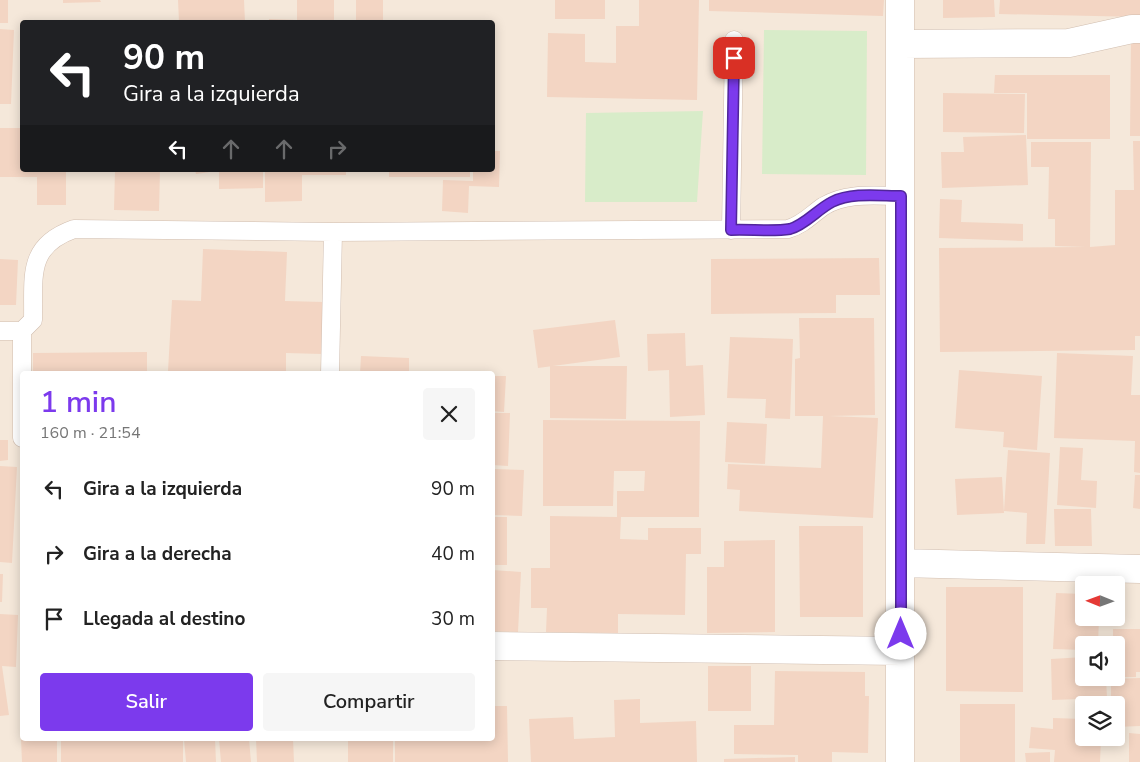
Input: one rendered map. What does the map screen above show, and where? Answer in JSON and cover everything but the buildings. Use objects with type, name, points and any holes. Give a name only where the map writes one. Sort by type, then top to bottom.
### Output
[{"type":"street","points":[[900,0],[900,762]]},
{"type":"street","points":[[901,44],[1069,43],[1132,29],[1140,29]]},
{"type":"street","points":[[900,563],[1140,569]]},
{"type":"street","points":[[495,646],[901,651]]},
{"type":"lane","points":[[731,230],[734,40]]},
{"type":"lane","points":[[22,371],[22,332],[32,320],[34,267],[44,248],[63,234],[74,229],[333,232],[788,229],[798,226],[834,200],[850,196],[901,196]]},
{"type":"lane","points":[[330,371],[333,232]]},
{"type":"lane","points":[[0,332],[22,332]]},
{"type":"shaded area","points":[[0,0],[1140,0],[1140,762],[0,762]]},
{"type":"green space","points":[[764,30],[867,31],[866,175],[762,174]]},
{"type":"green space","points":[[703,111],[697,202],[585,202],[586,113]]},
{"type":"route","points":[[734,58],[731,230],[788,229],[798,226],[834,200],[850,196],[901,196],[901,634]]}]
